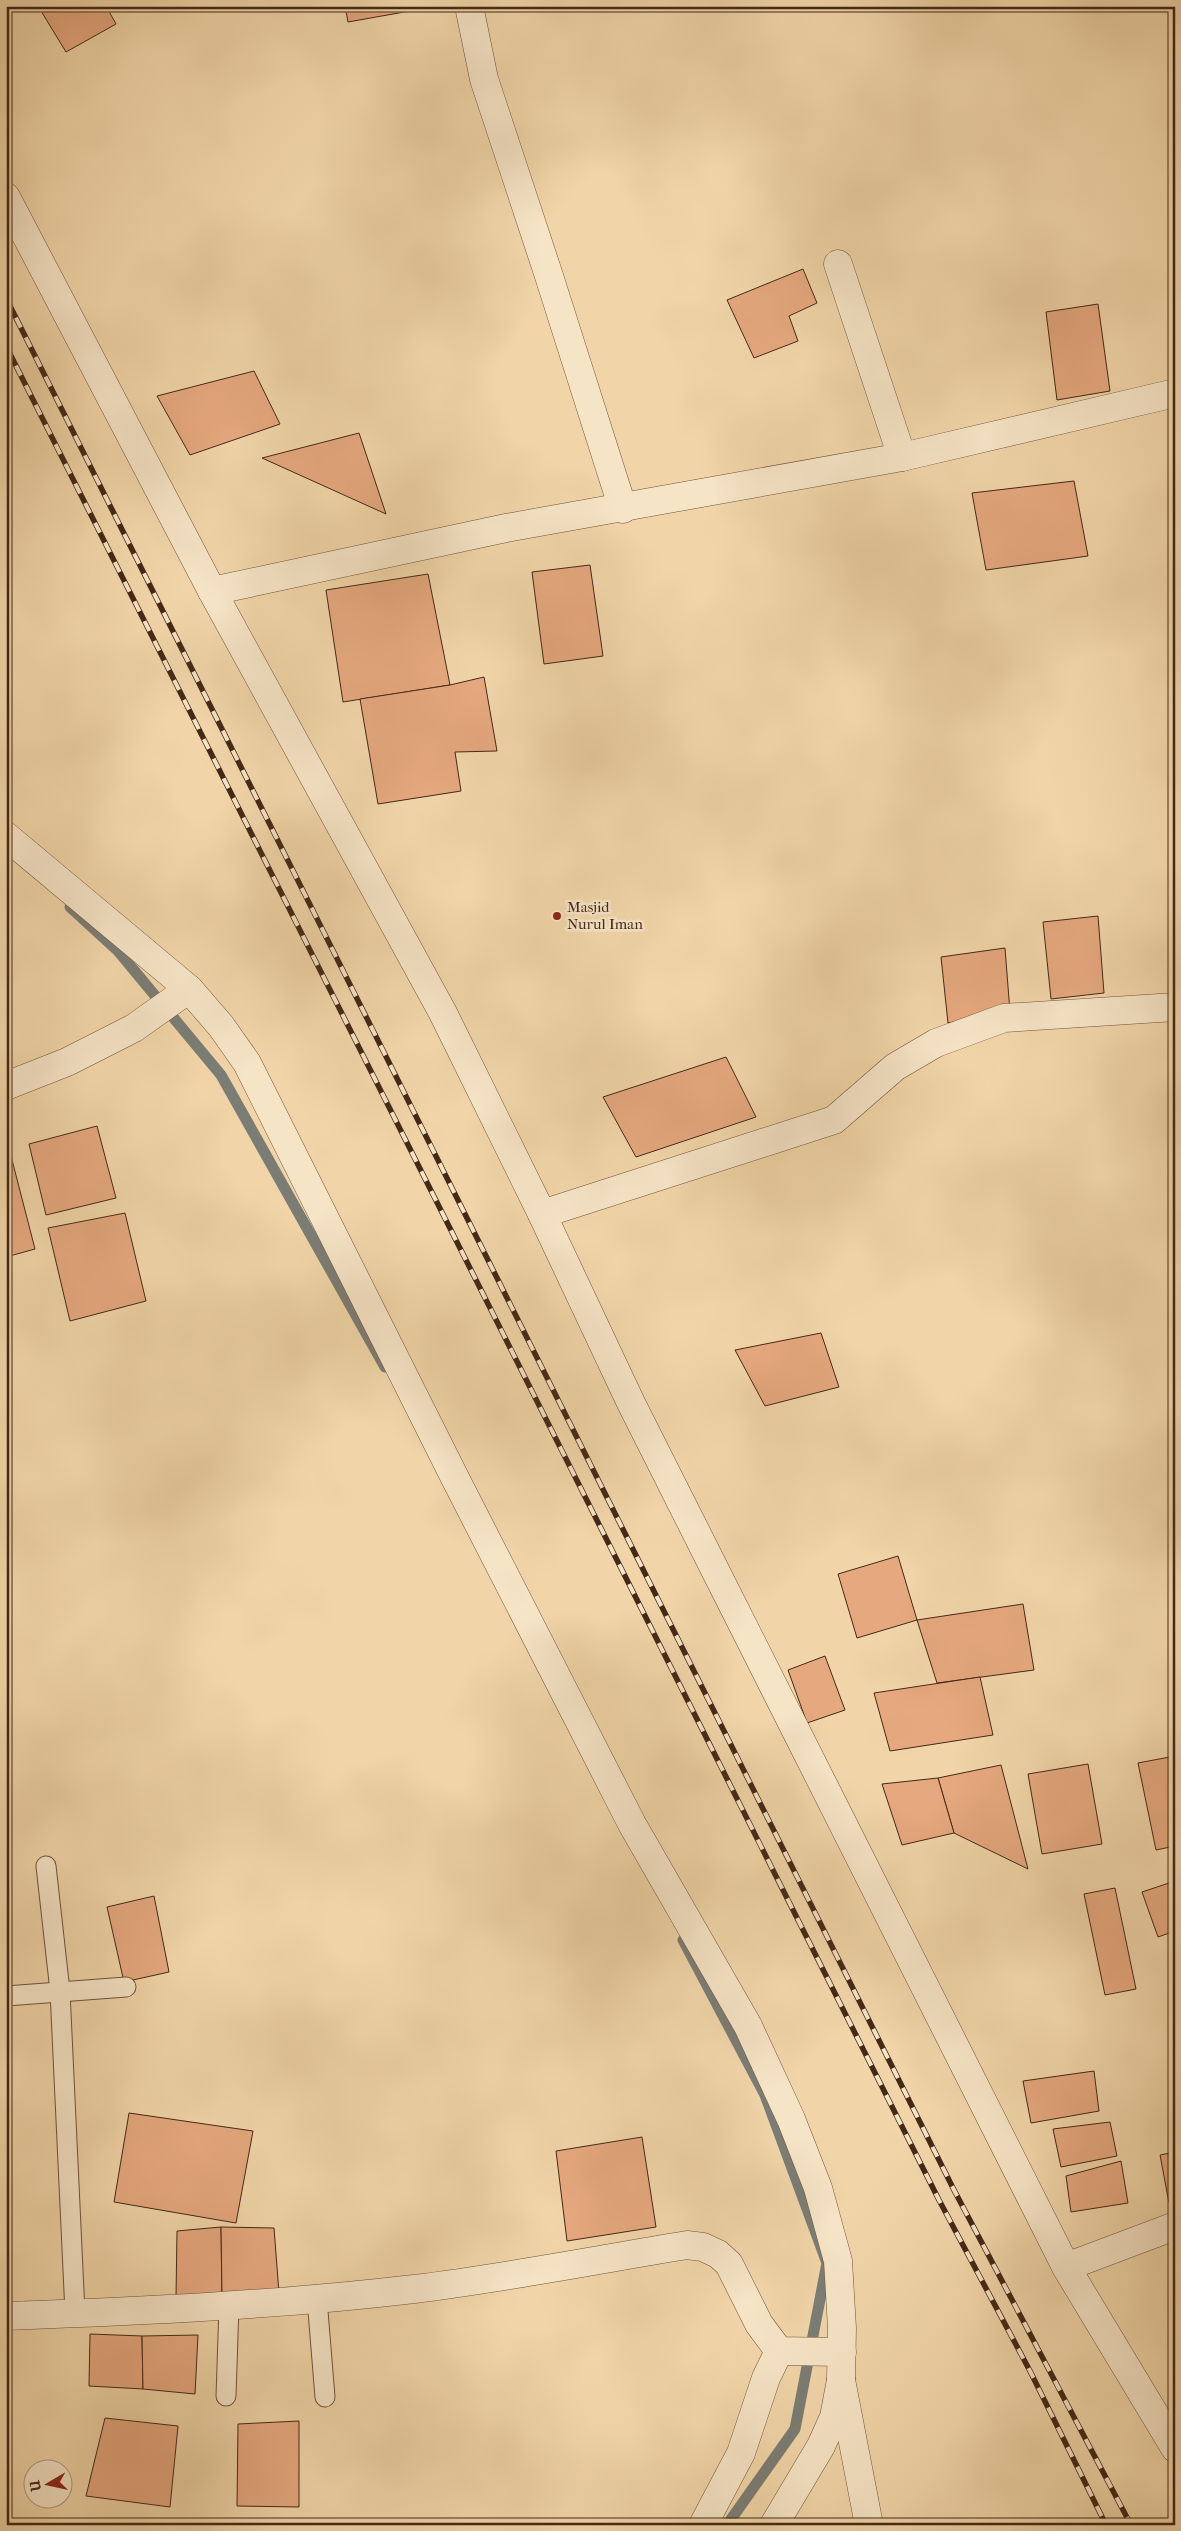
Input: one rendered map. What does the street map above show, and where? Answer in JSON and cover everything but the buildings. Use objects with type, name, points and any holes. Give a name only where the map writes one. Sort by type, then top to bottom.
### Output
[{"type":"street","points":[[471,18],[484,79],[552,285],[622,509]]},
{"type":"street","points":[[6,197],[212,591],[443,1013],[542,1214],[631,1403],[1066,2267],[1175,2448]]},
{"type":"street","points":[[838,264],[902,457]]},
{"type":"street","points":[[212,591],[506,528],[622,509],[902,457],[1175,393]]},
{"type":"street","points":[[6,836],[186,993],[221,1026],[247,1063],[455,1478],[632,1824],[748,2026],[791,2119],[820,2197],[838,2261],[834,2352],[869,2525]]},
{"type":"street","points":[[6,1086],[67,1062],[134,1028],[186,993]]},
{"type":"street","points":[[542,1214],[834,1120],[903,1062],[936,1043],[1004,1018],[1175,1007]]},
{"type":"street","points":[[1066,2267],[1175,2226]]},
{"type":"street","points":[[6,2316],[229,2306],[416,2289],[687,2245],[703,2247],[718,2254],[729,2264],[759,2324],[783,2351],[834,2352]]},
{"type":"street","points":[[703,2525],[742,2453],[766,2378],[783,2351]]},
{"type":"street","points":[[774,2525],[821,2446],[834,2417],[841,2380]]},
{"type":"lane","points":[[46,1866],[60,1991],[75,2314]]},
{"type":"lane","points":[[6,1996],[126,1987]]},
{"type":"lane","points":[[317,2299],[325,2397]]},
{"type":"lane","points":[[226,2396],[229,2306]]},
{"type":"waterway","points":[[70,907],[118,951],[221,1075],[385,1367]]},
{"type":"waterway","points":[[683,1940],[765,2095],[827,2263],[795,2429],[727,2525]]},
{"type":"railway","points":[[6,298],[954,2190],[1131,2525]]},
{"type":"railway","points":[[6,346],[939,2200],[1030,2371],[1106,2525]]},
{"type":"place","name":"Masjid Nurul Iman","points":[[557,916]]}]
